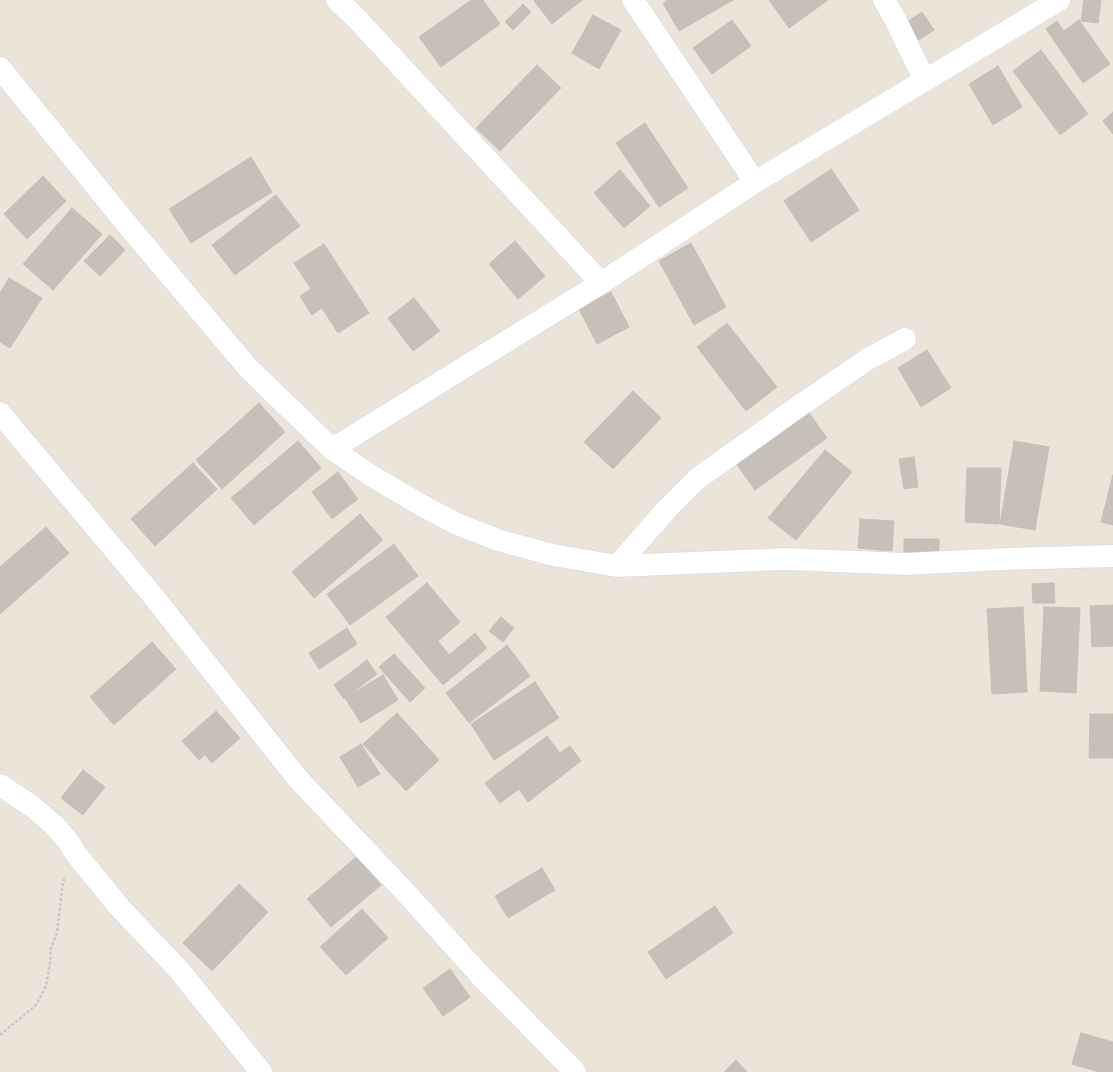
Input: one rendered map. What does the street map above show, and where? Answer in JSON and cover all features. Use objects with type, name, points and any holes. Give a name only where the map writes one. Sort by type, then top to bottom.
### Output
[{"type":"street","points":[[337,0],[357,19],[601,283]]},
{"type":"street","points":[[633,0],[755,182]]},
{"type":"street","points":[[884,0],[895,19],[925,81]]},
{"type":"street","points":[[332,449],[601,283],[755,182],[1056,1]]},
{"type":"street","points":[[0,68],[130,228],[249,369],[332,449],[370,475],[457,524],[498,540],[553,556],[617,566],[785,559],[906,564],[1113,556]]},
{"type":"street","points":[[617,566],[667,509],[697,479],[868,359],[905,339]]},
{"type":"street","points":[[0,413],[149,591],[298,779],[408,895],[480,975],[575,1072]]},
{"type":"street","points":[[0,785],[33,807],[68,841],[76,854],[120,908],[178,970],[261,1072]]},
{"type":"path","points":[[0,1035],[36,1005],[46,986],[51,948],[57,933],[63,882],[76,854]]},
{"type":"building","points":[[471,0],[483,0],[500,24],[441,67],[419,37]]},
{"type":"building","points":[[582,0],[552,24],[534,1]]},
{"type":"building","points":[[668,0],[733,0],[679,31],[663,3]]},
{"type":"building","points":[[769,0],[828,0],[789,28]]},
{"type":"building","points":[[1084,0],[1101,0],[1098,23],[1081,21]]},
{"type":"building","points":[[523,4],[531,12],[513,30],[505,22]]},
{"type":"building","points":[[922,12],[934,30],[917,41],[905,23]]},
{"type":"building","points":[[593,15],[621,30],[599,69],[572,53]]},
{"type":"building","points":[[732,20],[751,46],[712,74],[693,48]]},
{"type":"building","points":[[1079,20],[1110,64],[1083,83],[1046,29],[1057,21],[1064,31]]},
{"type":"building","points":[[1041,50],[1088,114],[1060,135],[1013,71]]},
{"type":"building","points":[[537,65],[561,88],[500,151],[476,128]]},
{"type":"building","points":[[998,66],[1022,107],[993,125],[969,84]]},
{"type":"building","points":[[1113,112],[1113,134],[1103,121]]},
{"type":"building","points":[[645,123],[688,188],[659,207],[616,143]]},
{"type":"building","points":[[251,157],[272,192],[191,243],[169,209]]},
{"type":"building","points":[[831,169],[859,210],[811,242],[784,201]]},
{"type":"building","points":[[620,170],[650,206],[624,228],[594,193]]},
{"type":"building","points":[[43,176],[66,201],[27,239],[4,214]]},
{"type":"building","points":[[276,195],[300,226],[235,275],[212,245]]},
{"type":"building","points":[[72,208],[102,234],[53,290],[23,264]]},
{"type":"building","points":[[110,235],[125,250],[100,276],[84,261]]},
{"type":"building","points":[[515,241],[545,276],[518,299],[489,264]]},
{"type":"building","points":[[691,243],[726,307],[694,325],[659,261]]},
{"type":"building","points":[[324,244],[369,313],[338,333],[322,308],[312,315],[300,296],[311,289],[294,263]]},
{"type":"building","points":[[9,278],[42,298],[10,348],[0,342],[0,293]]},
{"type":"building","points":[[611,292],[629,327],[597,344],[579,309]]},
{"type":"building","points":[[414,298],[440,331],[413,351],[388,318]]},
{"type":"building","points":[[727,323],[777,387],[746,411],[697,347]]},
{"type":"building","points":[[927,350],[951,388],[921,407],[898,368]]},
{"type":"building","points":[[633,391],[661,418],[613,469],[584,442]]},
{"type":"building","points":[[259,403],[285,432],[222,489],[196,460]]},
{"type":"building","points":[[807,410],[827,438],[755,490],[735,462]]},
{"type":"building","points":[[298,441],[321,468],[254,525],[231,498]]},
{"type":"building","points":[[1014,441],[1049,447],[1035,530],[1000,524]]},
{"type":"building","points":[[825,450],[852,472],[796,540],[768,518]]},
{"type":"building","points":[[914,457],[918,487],[904,489],[899,459]]},
{"type":"building","points":[[193,463],[217,489],[155,546],[131,519]]},
{"type":"building","points":[[967,468],[1001,468],[999,524],[965,522]]},
{"type":"building","points":[[338,472],[358,499],[332,519],[312,492]]},
{"type":"building","points":[[1113,475],[1113,525],[1101,522]]},
{"type":"building","points":[[360,514],[383,540],[314,598],[292,572]]},
{"type":"building","points":[[860,519],[894,521],[892,551],[858,548]]},
{"type":"building","points":[[46,527],[69,553],[0,614],[0,567]]},
{"type":"building","points":[[904,539],[939,539],[939,557],[904,557]]},
{"type":"building","points":[[394,544],[418,576],[350,625],[327,594]]},
{"type":"building","points":[[427,583],[460,622],[438,641],[449,655],[475,633],[487,648],[443,685],[386,617]]},
{"type":"building","points":[[1054,583],[1055,603],[1033,603],[1032,584]]},
{"type":"building","points":[[1113,605],[1113,646],[1092,647],[1090,606]]},
{"type":"building","points":[[1023,607],[1027,692],[992,694],[987,609]]},
{"type":"building","points":[[1044,607],[1080,608],[1076,693],[1040,691]]},
{"type":"building","points":[[501,617],[514,628],[503,642],[489,631]]},
{"type":"building","points":[[347,628],[357,644],[319,669],[309,653]]},
{"type":"building","points":[[152,642],[176,669],[114,725],[90,697]]},
{"type":"building","points":[[507,645],[530,676],[469,723],[446,693]]},
{"type":"building","points":[[394,654],[425,688],[410,702],[379,667]]},
{"type":"building","points":[[367,660],[377,674],[344,699],[334,685]]},
{"type":"building","points":[[383,675],[398,700],[361,723],[345,698]]},
{"type":"building","points":[[535,682],[559,718],[494,760],[471,724]]},
{"type":"building","points":[[216,711],[240,738],[212,763],[205,755],[199,760],[182,741]]},
{"type":"building","points":[[397,713],[439,760],[406,791],[363,744]]},
{"type":"building","points":[[1090,714],[1113,714],[1113,758],[1089,758]]},
{"type":"building","points":[[547,736],[560,753],[570,746],[581,761],[528,802],[519,789],[500,803],[485,783]]},
{"type":"building","points":[[361,744],[380,774],[358,787],[340,757]]},
{"type":"building","points":[[83,770],[105,787],[83,815],[61,798]]},
{"type":"building","points":[[356,857],[381,885],[331,927],[307,899]]},
{"type":"building","points":[[542,868],[555,890],[508,918],[495,896]]},
{"type":"building","points":[[239,884],[268,912],[212,971],[183,943]]},
{"type":"building","points":[[715,906],[733,933],[666,979],[648,952]]},
{"type":"building","points":[[362,909],[388,938],[346,975],[320,947]]},
{"type":"building","points":[[450,969],[470,997],[443,1016],[423,988]]},
{"type":"building","points":[[1081,1033],[1113,1042],[1113,1072],[1099,1072],[1072,1064]]},
{"type":"building","points":[[736,1060],[747,1072],[724,1072]]}]
